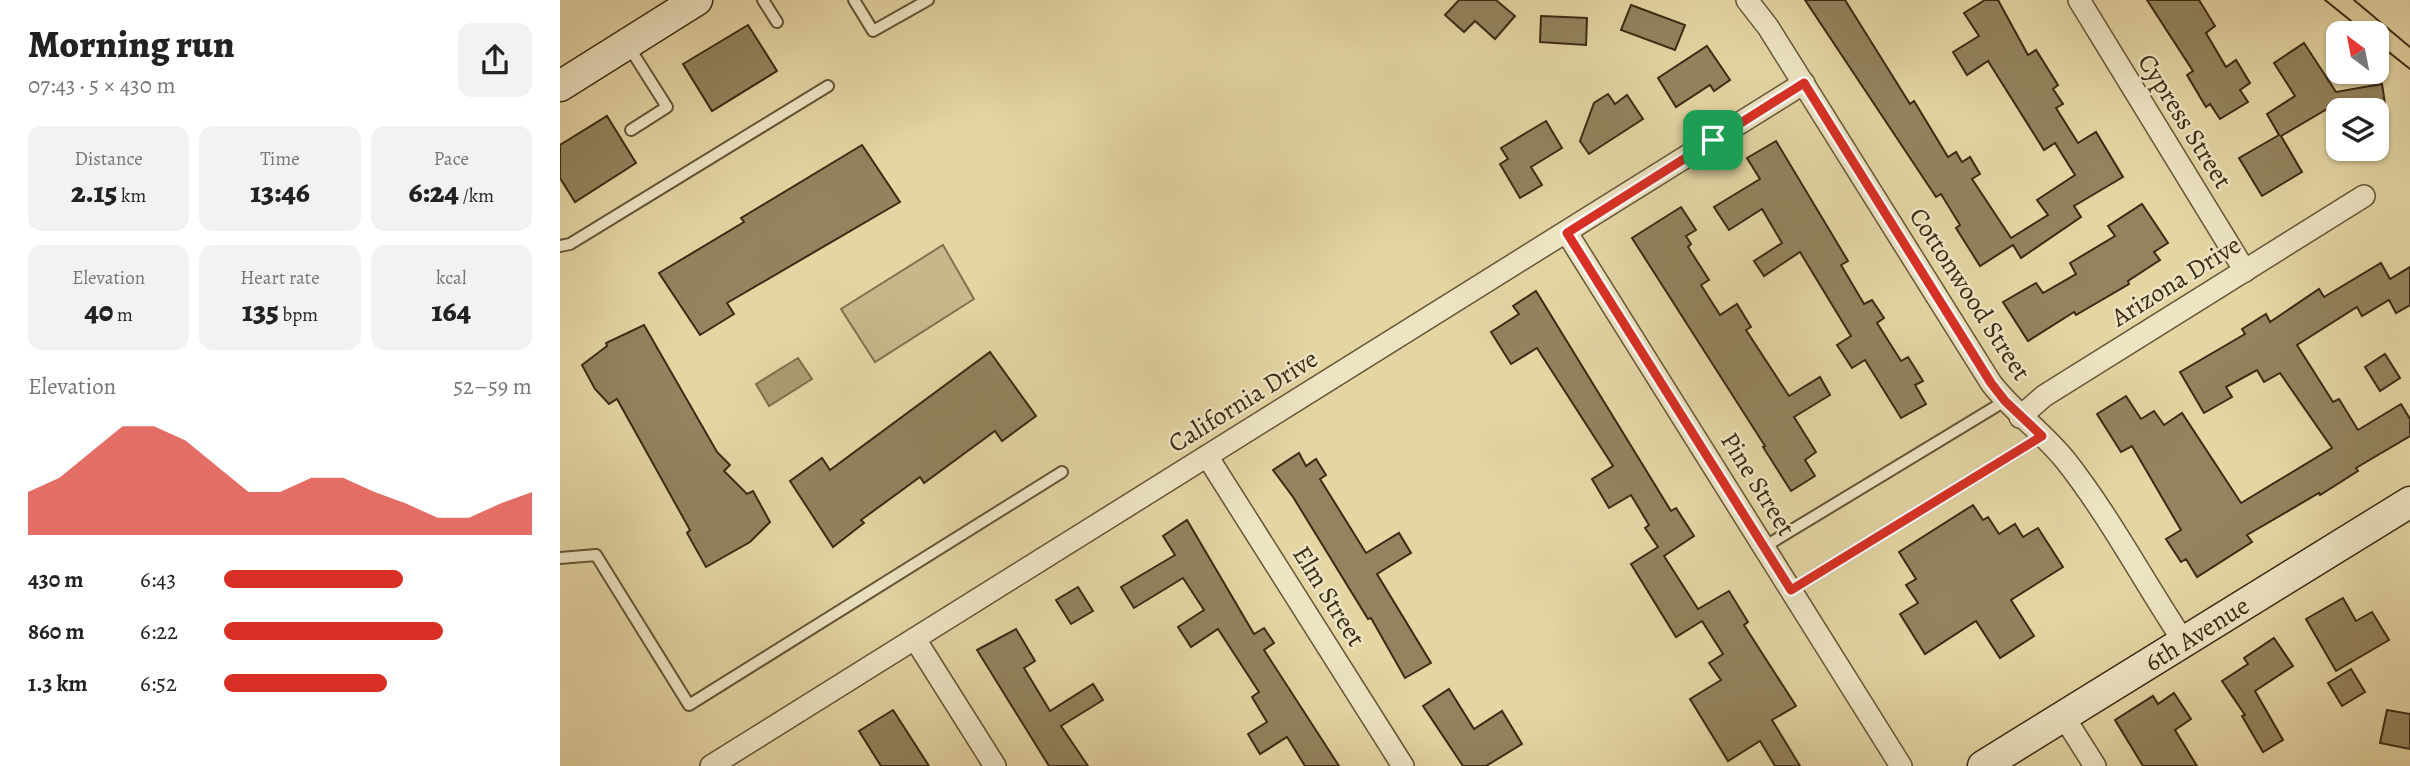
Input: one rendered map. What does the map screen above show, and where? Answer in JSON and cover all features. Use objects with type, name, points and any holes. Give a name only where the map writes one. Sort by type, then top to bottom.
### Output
[{"type":"street","points":[[560,86],[697,0]]},
{"type":"street","name":"Cottonwood Street","points":[[1747,0],[1768,27],[2012,409],[2042,436],[2085,486],[2184,642]]},
{"type":"street","name":"Cypress Street","points":[[2079,0],[2245,271]]},
{"type":"street","name":"California Drive","points":[[711,766],[1804,83]]},
{"type":"street","name":"Arizona Drive","points":[[2012,409],[2044,396],[2364,196]]},
{"type":"street","name":"Pine Street","points":[[1567,233],[1901,766]]},
{"type":"street","name":"Elm Street","points":[[1207,456],[1403,766]]},
{"type":"street","name":"6th Avenue","points":[[1983,766],[2410,502]]},
{"type":"street","points":[[915,639],[995,766]]},
{"type":"street","points":[[2064,717],[2095,766]]},
{"type":"lane","points":[[763,0],[778,22]]},
{"type":"lane","points":[[854,0],[873,31],[929,0]]},
{"type":"lane","points":[[627,44],[667,107],[631,130]]},
{"type":"lane","points":[[560,246],[570,244],[828,86]]},
{"type":"lane","points":[[1764,547],[2012,409]]},
{"type":"lane","points":[[1791,590],[2042,436]]},
{"type":"lane","points":[[560,558],[596,555],[689,705],[1062,472]]},
{"type":"shaded area","points":[[943,245],[974,299],[875,362],[841,309]]},
{"type":"shaded area","points":[[798,358],[812,379],[769,406],[756,384]]},
{"type":"building","points":[[1459,0],[1496,0],[1515,16],[1495,39],[1475,21],[1464,32],[1445,15]]},
{"type":"building","points":[[1805,0],[1845,0],[1910,104],[1914,101],[1948,157],[1956,152],[1962,162],[1970,157],[1980,174],[1972,179],[2011,238],[2048,215],[2037,200],[2075,175],[2055,143],[2044,150],[1988,61],[1967,75],[1953,52],[1979,36],[1964,13],[1985,0],[1998,0],[2028,55],[2036,50],[2058,85],[2053,89],[2063,104],[2056,108],[2078,143],[2096,132],[2123,177],[2074,206],[2081,217],[2021,258],[2013,245],[1980,266],[1956,228],[1960,225],[1941,194],[1936,197]]},
{"type":"building","points":[[2147,0],[2199,0],[2215,26],[2206,33],[2226,67],[2236,60],[2250,83],[2240,90],[2248,102],[2220,119],[2210,104],[2206,107],[2187,75],[2193,71]]},
{"type":"building","points":[[1631,5],[1685,25],[1675,50],[1621,30]]},
{"type":"building","points":[[1541,16],[1587,18],[1586,45],[1540,42]]},
{"type":"building","points":[[748,25],[777,71],[712,111],[683,64]]},
{"type":"building","points":[[2304,43],[2326,77],[2326,84],[2331,84],[2336,92],[2382,84],[2384,98],[2326,98],[2326,110],[2281,136],[2302,172],[2262,196],[2239,158],[2279,135],[2267,114],[2295,96],[2274,63]]},
{"type":"building","points":[[1707,46],[1730,80],[1714,91],[1710,85],[1676,107],[1658,78]]},
{"type":"building","points":[[1608,94],[1615,104],[1627,95],[1643,119],[1589,154],[1580,141],[1594,103]]},
{"type":"building","points":[[607,116],[636,163],[575,202],[560,178],[560,145]]},
{"type":"building","points":[[1546,121],[1562,148],[1531,167],[1542,185],[1520,198],[1500,164],[1508,159],[1501,148]]},
{"type":"building","points":[[1776,141],[1848,261],[1841,265],[1864,304],[1872,300],[1884,318],[1877,323],[1901,361],[1908,357],[1923,381],[1915,385],[1926,404],[1901,418],[1865,360],[1852,368],[1837,345],[1851,336],[1800,252],[1764,276],[1754,261],[1782,243],[1762,209],[1729,230],[1714,207],[1760,179],[1747,158]]},
{"type":"building","points":[[862,145],[900,202],[727,303],[734,314],[700,335],[659,273],[744,222],[741,218]]},
{"type":"building","points":[[2142,204],[2168,243],[2154,252],[2160,260],[2128,281],[2129,284],[2076,315],[2074,312],[2028,341],[2003,302],[2036,283],[2043,293],[2076,274],[2070,263],[2115,236],[2108,226]]},
{"type":"building","points":[[1681,207],[1696,230],[1686,236],[1691,244],[1688,247],[1709,280],[1701,285],[1720,315],[1737,304],[1751,327],[1746,330],[1789,396],[1820,377],[1830,395],[1794,417],[1816,452],[1805,460],[1815,476],[1791,491],[1632,238]]},
{"type":"building","points":[[2381,263],[2390,279],[2410,267],[2410,305],[2396,313],[2389,300],[2362,316],[2357,307],[2297,345],[2333,402],[2339,399],[2358,430],[2401,404],[2410,419],[2410,436],[2356,468],[2358,471],[2320,495],[2319,493],[2247,535],[2252,542],[2197,577],[2186,559],[2181,562],[2166,539],[2181,530],[2132,446],[2121,452],[2097,414],[2126,396],[2141,419],[2154,411],[2164,425],[2182,413],[2241,503],[2332,448],[2280,373],[2264,382],[2257,370],[2226,387],[2232,397],[2204,413],[2180,372],[2245,334],[2242,329],[2266,314],[2270,322],[2319,289],[2324,297]]},
{"type":"building","points":[[1536,291],[1671,511],[1676,508],[1694,536],[1664,556],[1698,609],[1729,591],[1748,622],[1744,625],[1796,706],[1772,720],[1800,766],[1775,766],[1760,741],[1728,761],[1690,699],[1721,680],[1709,663],[1723,654],[1702,621],[1676,637],[1631,564],[1658,547],[1645,528],[1649,525],[1631,495],[1609,508],[1592,479],[1613,466],[1537,348],[1511,364],[1491,332],[1519,314],[1513,306]]},
{"type":"building","points":[[644,325],[717,452],[730,465],[724,471],[747,494],[753,491],[770,522],[750,542],[706,567],[687,533],[690,530],[617,399],[609,404],[595,389],[582,365],[607,346],[606,343]]},
{"type":"building","points":[[990,352],[1036,416],[1002,441],[995,431],[924,483],[920,477],[861,520],[864,523],[833,547],[790,481],[822,458],[830,470]]},
{"type":"building","points":[[2385,354],[2400,378],[2380,391],[2365,367]]},
{"type":"building","points":[[1299,453],[1306,466],[1316,459],[1326,475],[1320,479],[1366,553],[1399,533],[1411,553],[1377,574],[1431,663],[1405,678],[1371,618],[1368,619],[1293,497],[1273,470]]},
{"type":"building","points":[[1973,505],[1983,520],[1988,517],[1999,534],[2015,524],[2023,537],[2038,528],[2063,567],[2011,600],[2034,636],[2000,658],[1976,621],[1925,654],[1900,614],[1918,603],[1906,585],[1916,579],[1899,552]]},
{"type":"building","points":[[1187,520],[1254,634],[1264,628],[1274,643],[1264,650],[1339,766],[1305,766],[1287,737],[1260,754],[1248,734],[1267,722],[1252,697],[1259,692],[1218,629],[1191,647],[1178,627],[1204,610],[1183,578],[1134,608],[1121,587],[1175,555],[1163,536]]},
{"type":"building","points":[[1078,587],[1093,611],[1071,624],[1056,600]]},
{"type":"building","points":[[2343,598],[2356,621],[2372,612],[2389,640],[2336,671],[2306,619]]},
{"type":"building","points":[[1016,629],[1035,661],[1024,668],[1050,711],[1093,684],[1103,700],[1061,726],[1088,766],[1049,766],[977,650]]},
{"type":"building","points":[[2274,638],[2293,666],[2255,691],[2283,740],[2263,752],[2242,716],[2245,715],[2222,681],[2248,664],[2244,658]]},
{"type":"building","points":[[2351,669],[2365,692],[2342,706],[2328,683]]},
{"type":"building","points":[[1449,689],[1474,729],[1502,711],[1522,744],[1486,766],[1463,766],[1423,706]]},
{"type":"building","points":[[2174,693],[2191,719],[2175,730],[2197,766],[2143,766],[2115,720],[2153,696],[2158,704]]},
{"type":"building","points":[[893,710],[929,766],[881,766],[859,731]]},
{"type":"building","points":[[2387,710],[2410,714],[2410,749],[2380,743]]},
{"type":"tram line","points":[[2325,0],[2351,21]]},
{"type":"tram line","points":[[2354,0],[2410,47]]},
{"type":"tram line","points":[[2389,52],[2410,69]]},
{"type":"route","points":[[1804,83],[1991,383],[2020,417],[2042,436],[1791,590],[1567,233],[1713,140],[1804,83]]}]
